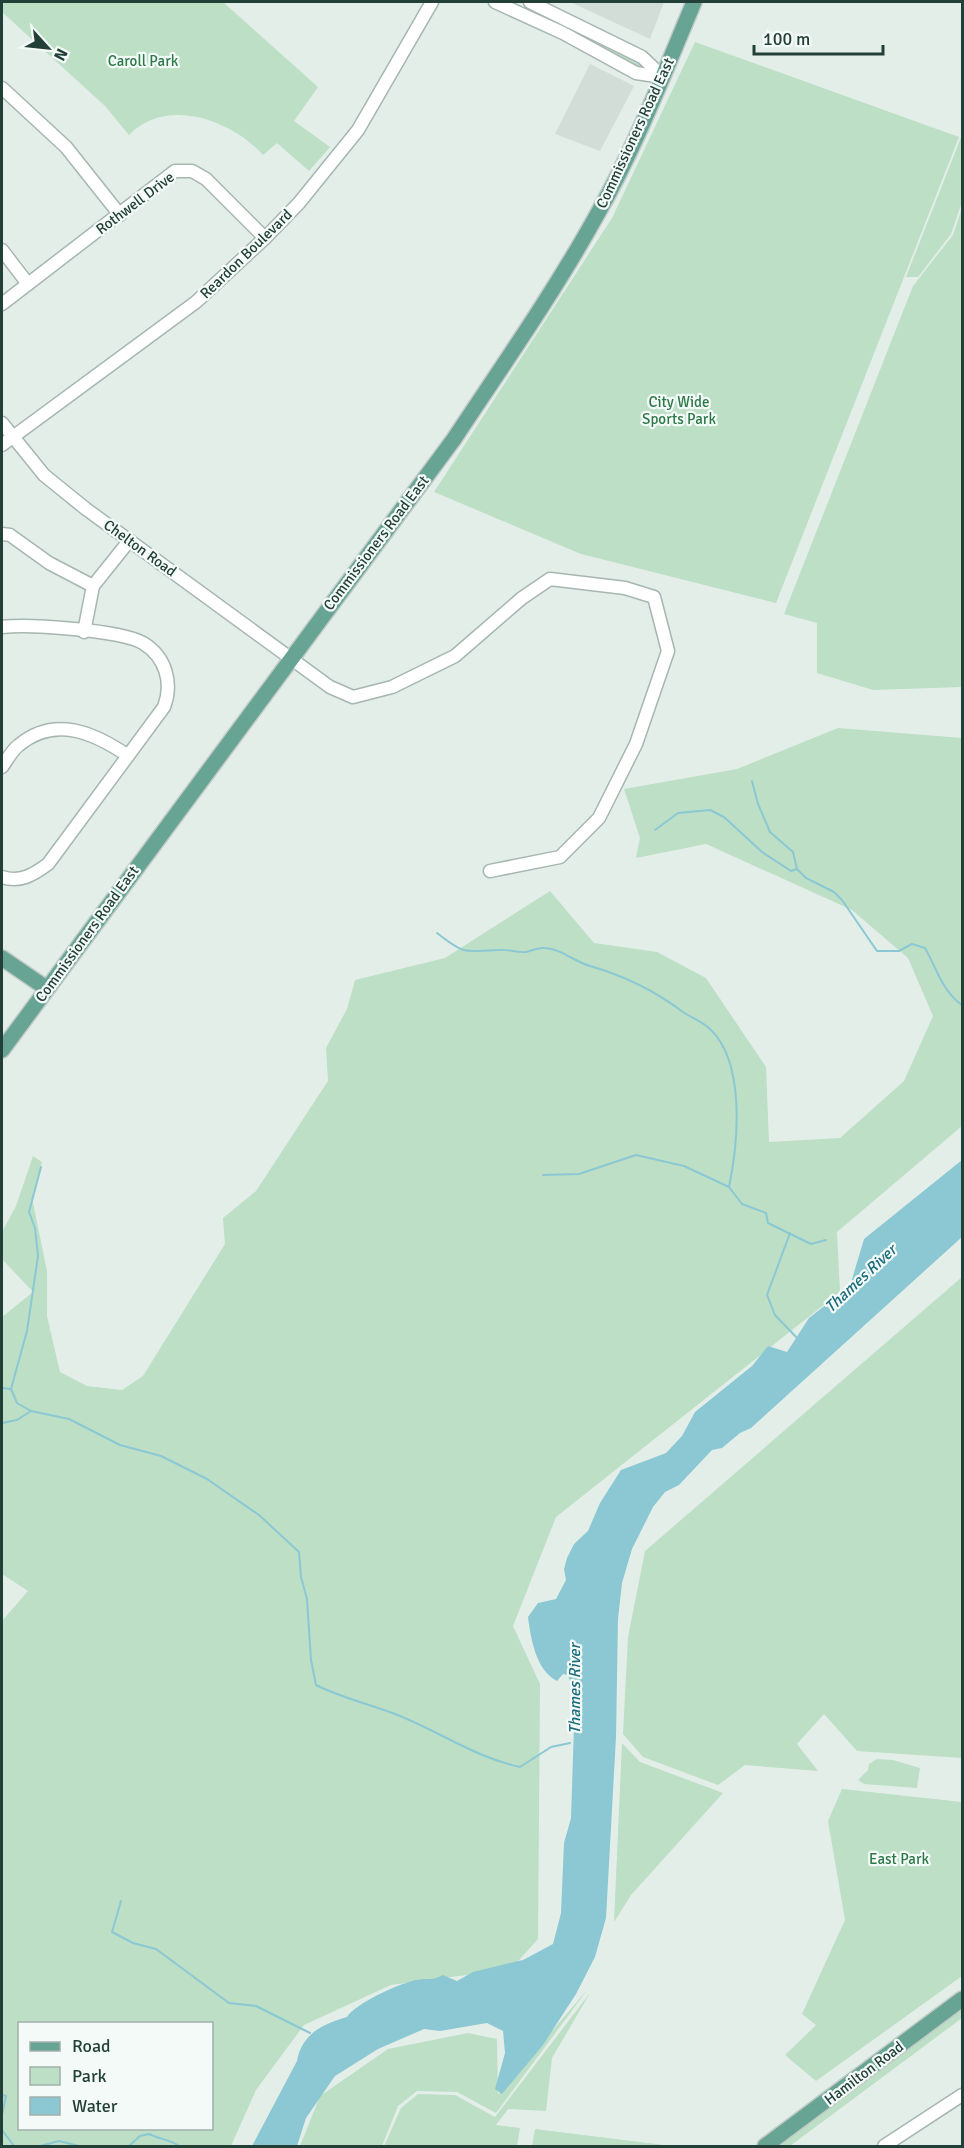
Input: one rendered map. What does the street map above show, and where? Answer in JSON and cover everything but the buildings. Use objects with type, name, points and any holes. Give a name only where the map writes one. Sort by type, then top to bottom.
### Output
[{"type":"main road","name":"Commissioners Road East","points":[[2,1050],[454,439],[599,212],[663,77],[694,2]]},
{"type":"main road","points":[[2,958],[46,988]]},
{"type":"main road","name":"Hamilton Road","points":[[765,2146],[963,1999]]},
{"type":"street","points":[[495,2],[563,33],[636,74],[663,77]]},
{"type":"street","points":[[530,2],[642,57],[663,77]]},
{"type":"street","name":"Reardon Boulevard","points":[[2,445],[196,302],[299,203],[358,130],[430,3]]},
{"type":"street","points":[[2,88],[66,147],[120,215]]},
{"type":"street","name":"Rothwell Drive","points":[[2,304],[175,171],[192,171],[206,179],[265,238]]},
{"type":"street","points":[[2,250],[28,284]]},
{"type":"street","name":"Chelton Road","points":[[2,423],[44,475],[129,541],[330,687],[353,697],[392,687],[455,656],[522,598],[550,579],[625,588],[654,597],[668,651],[636,744],[599,818],[561,857],[490,871]]},
{"type":"street","points":[[2,534],[10,535],[49,563],[93,586]]},
{"type":"street","points":[[84,632],[93,586],[129,541]]},
{"type":"street","points":[[2,627],[22,625],[120,636],[142,643],[159,658],[166,670],[169,695],[164,707],[48,864],[29,878],[2,877]]},
{"type":"street","points":[[2,767],[18,745],[46,730],[74,729],[99,737],[128,755]]},
{"type":"street","points":[[884,2146],[963,2095]]},
{"type":"shaded area","points":[[570,2],[664,2],[650,39]]},
{"type":"shaded area","points":[[590,64],[634,86],[600,151],[555,134]]},
{"type":"green space","name":"Caroll Park","points":[[2,2],[223,2],[318,87],[294,121],[330,147],[309,171],[277,143],[263,155],[250,142],[234,132],[198,117],[179,115],[161,117],[144,123],[129,135],[105,106],[2,12]]},
{"type":"green space","points":[[577,31],[640,62],[641,69],[576,34]]},
{"type":"green space","name":"City Wide Sports Park","points":[[695,42],[959,137],[776,603],[581,554],[434,492],[612,218]]},
{"type":"green space","points":[[962,135],[962,202],[951,234],[918,277],[906,277]]},
{"type":"green space","points":[[962,208],[962,687],[873,690],[817,673],[817,623],[784,614],[913,286],[953,235]]},
{"type":"green space","points":[[838,728],[962,738],[962,1126],[837,1232],[840,1292],[556,1517],[513,1626],[540,1684],[538,1939],[511,1969],[391,1985],[304,2025],[256,2090],[231,2146],[2,2146],[2,1621],[28,1591],[2,1574],[2,1317],[33,1292],[2,1259],[2,1232],[16,1206],[33,1156],[42,1162],[32,1198],[47,1271],[47,1316],[60,1372],[87,1386],[122,1390],[143,1376],[225,1244],[223,1218],[256,1191],[328,1081],[326,1048],[347,1009],[355,980],[445,958],[550,891],[594,943],[657,952],[706,978],[766,1067],[769,1142],[840,1138],[904,1081],[933,1016],[908,958],[852,910],[706,844],[636,858],[640,838],[624,789],[737,769]]},
{"type":"green space","points":[[962,1277],[962,1758],[857,1751],[824,1714],[797,1744],[818,1771],[745,1765],[718,1785],[643,1757],[623,1734],[628,1637],[645,1551]]},
{"type":"green space","points":[[622,1743],[640,1762],[723,1793],[631,1895],[614,1922]]},
{"type":"green space","points":[[877,1759],[893,1760],[920,1768],[917,1788],[864,1784],[858,1780],[868,1770],[869,1764]]},
{"type":"green space","name":"East Park","points":[[842,1789],[962,1802],[962,1976],[816,2081],[785,2055],[816,2025],[802,2014],[845,1920],[828,1821]]},
{"type":"green space","points":[[588,1989],[496,2113],[457,2092],[417,2091],[398,2106],[382,2146],[300,2146],[320,2096],[388,2049],[468,2033],[497,2039],[498,2094]]},
{"type":"green space","points":[[590,1993],[552,2058],[546,2111],[508,2109],[496,2125],[520,2128],[517,2146],[384,2146],[401,2108],[418,2094],[455,2095],[495,2117]]},
{"type":"green space","points":[[962,2004],[962,2018],[790,2146],[773,2146]]},
{"type":"green space","points":[[535,2129],[672,2146],[532,2146]]},
{"type":"water","name":"Thames River","points":[[962,1160],[962,1237],[751,1428],[740,1433],[722,1448],[712,1450],[679,1485],[665,1492],[653,1507],[632,1549],[622,1583],[618,1619],[616,1737],[606,1918],[595,1957],[576,1994],[543,2045],[502,2094],[495,2089],[505,2053],[503,2031],[487,2023],[440,2031],[424,2029],[378,2049],[335,2076],[306,2118],[297,2146],[252,2146],[297,2061],[303,2044],[314,2032],[329,2023],[347,2017],[368,2000],[399,1985],[443,1975],[457,1981],[473,1972],[523,1960],[553,1944],[561,1913],[564,1843],[571,1818],[575,1695],[568,1675],[563,1674],[557,1681],[544,1670],[539,1662],[528,1617],[538,1603],[556,1599],[566,1580],[564,1569],[574,1544],[588,1531],[600,1503],[621,1470],[666,1453],[682,1436],[695,1412],[752,1366],[768,1346],[787,1352],[809,1318],[850,1286],[864,1239]]},
{"type":"waterway","points":[[752,781],[758,804],[770,832],[793,852],[797,869],[806,878],[834,892],[842,900],[877,951],[899,951],[912,944],[925,948],[949,993],[962,1005]]},
{"type":"waterway","points":[[655,830],[678,813],[710,810],[724,817],[762,852],[791,871],[797,869]]},
{"type":"waterway","points":[[437,933],[454,946],[466,950],[523,952],[542,948],[556,950],[584,964],[639,984],[710,1029],[722,1044],[734,1083],[735,1149],[729,1187],[742,1204],[766,1213],[768,1223],[811,1244],[826,1240]]},
{"type":"waterway","points":[[543,1175],[579,1174],[636,1155],[684,1166],[729,1187]]},
{"type":"waterway","points":[[41,1167],[29,1212],[35,1228],[38,1256],[27,1331],[11,1389],[17,1403],[31,1411],[69,1419],[120,1445],[161,1456],[207,1479],[259,1515],[299,1552],[301,1577],[307,1599],[311,1660],[316,1685],[385,1710],[487,1757],[520,1767],[551,1747],[570,1743]]},
{"type":"waterway","points":[[790,1233],[767,1295],[775,1315],[798,1339]]},
{"type":"waterway","points":[[2,1388],[11,1389]]},
{"type":"waterway","points":[[2,1423],[17,1420],[31,1411]]},
{"type":"waterway","points":[[121,1901],[112,1932],[133,1943],[156,1949],[229,2003],[256,2006],[310,2033]]},
{"type":"waterway","points":[[2,2095],[6,2096],[2,2115]]},
{"type":"waterway","points":[[2,2130],[14,2146]]},
{"type":"waterway","points":[[129,2146],[140,2136],[149,2134],[179,2146]]},
{"type":"waterway","points":[[40,2146],[59,2141],[79,2146]]}]
